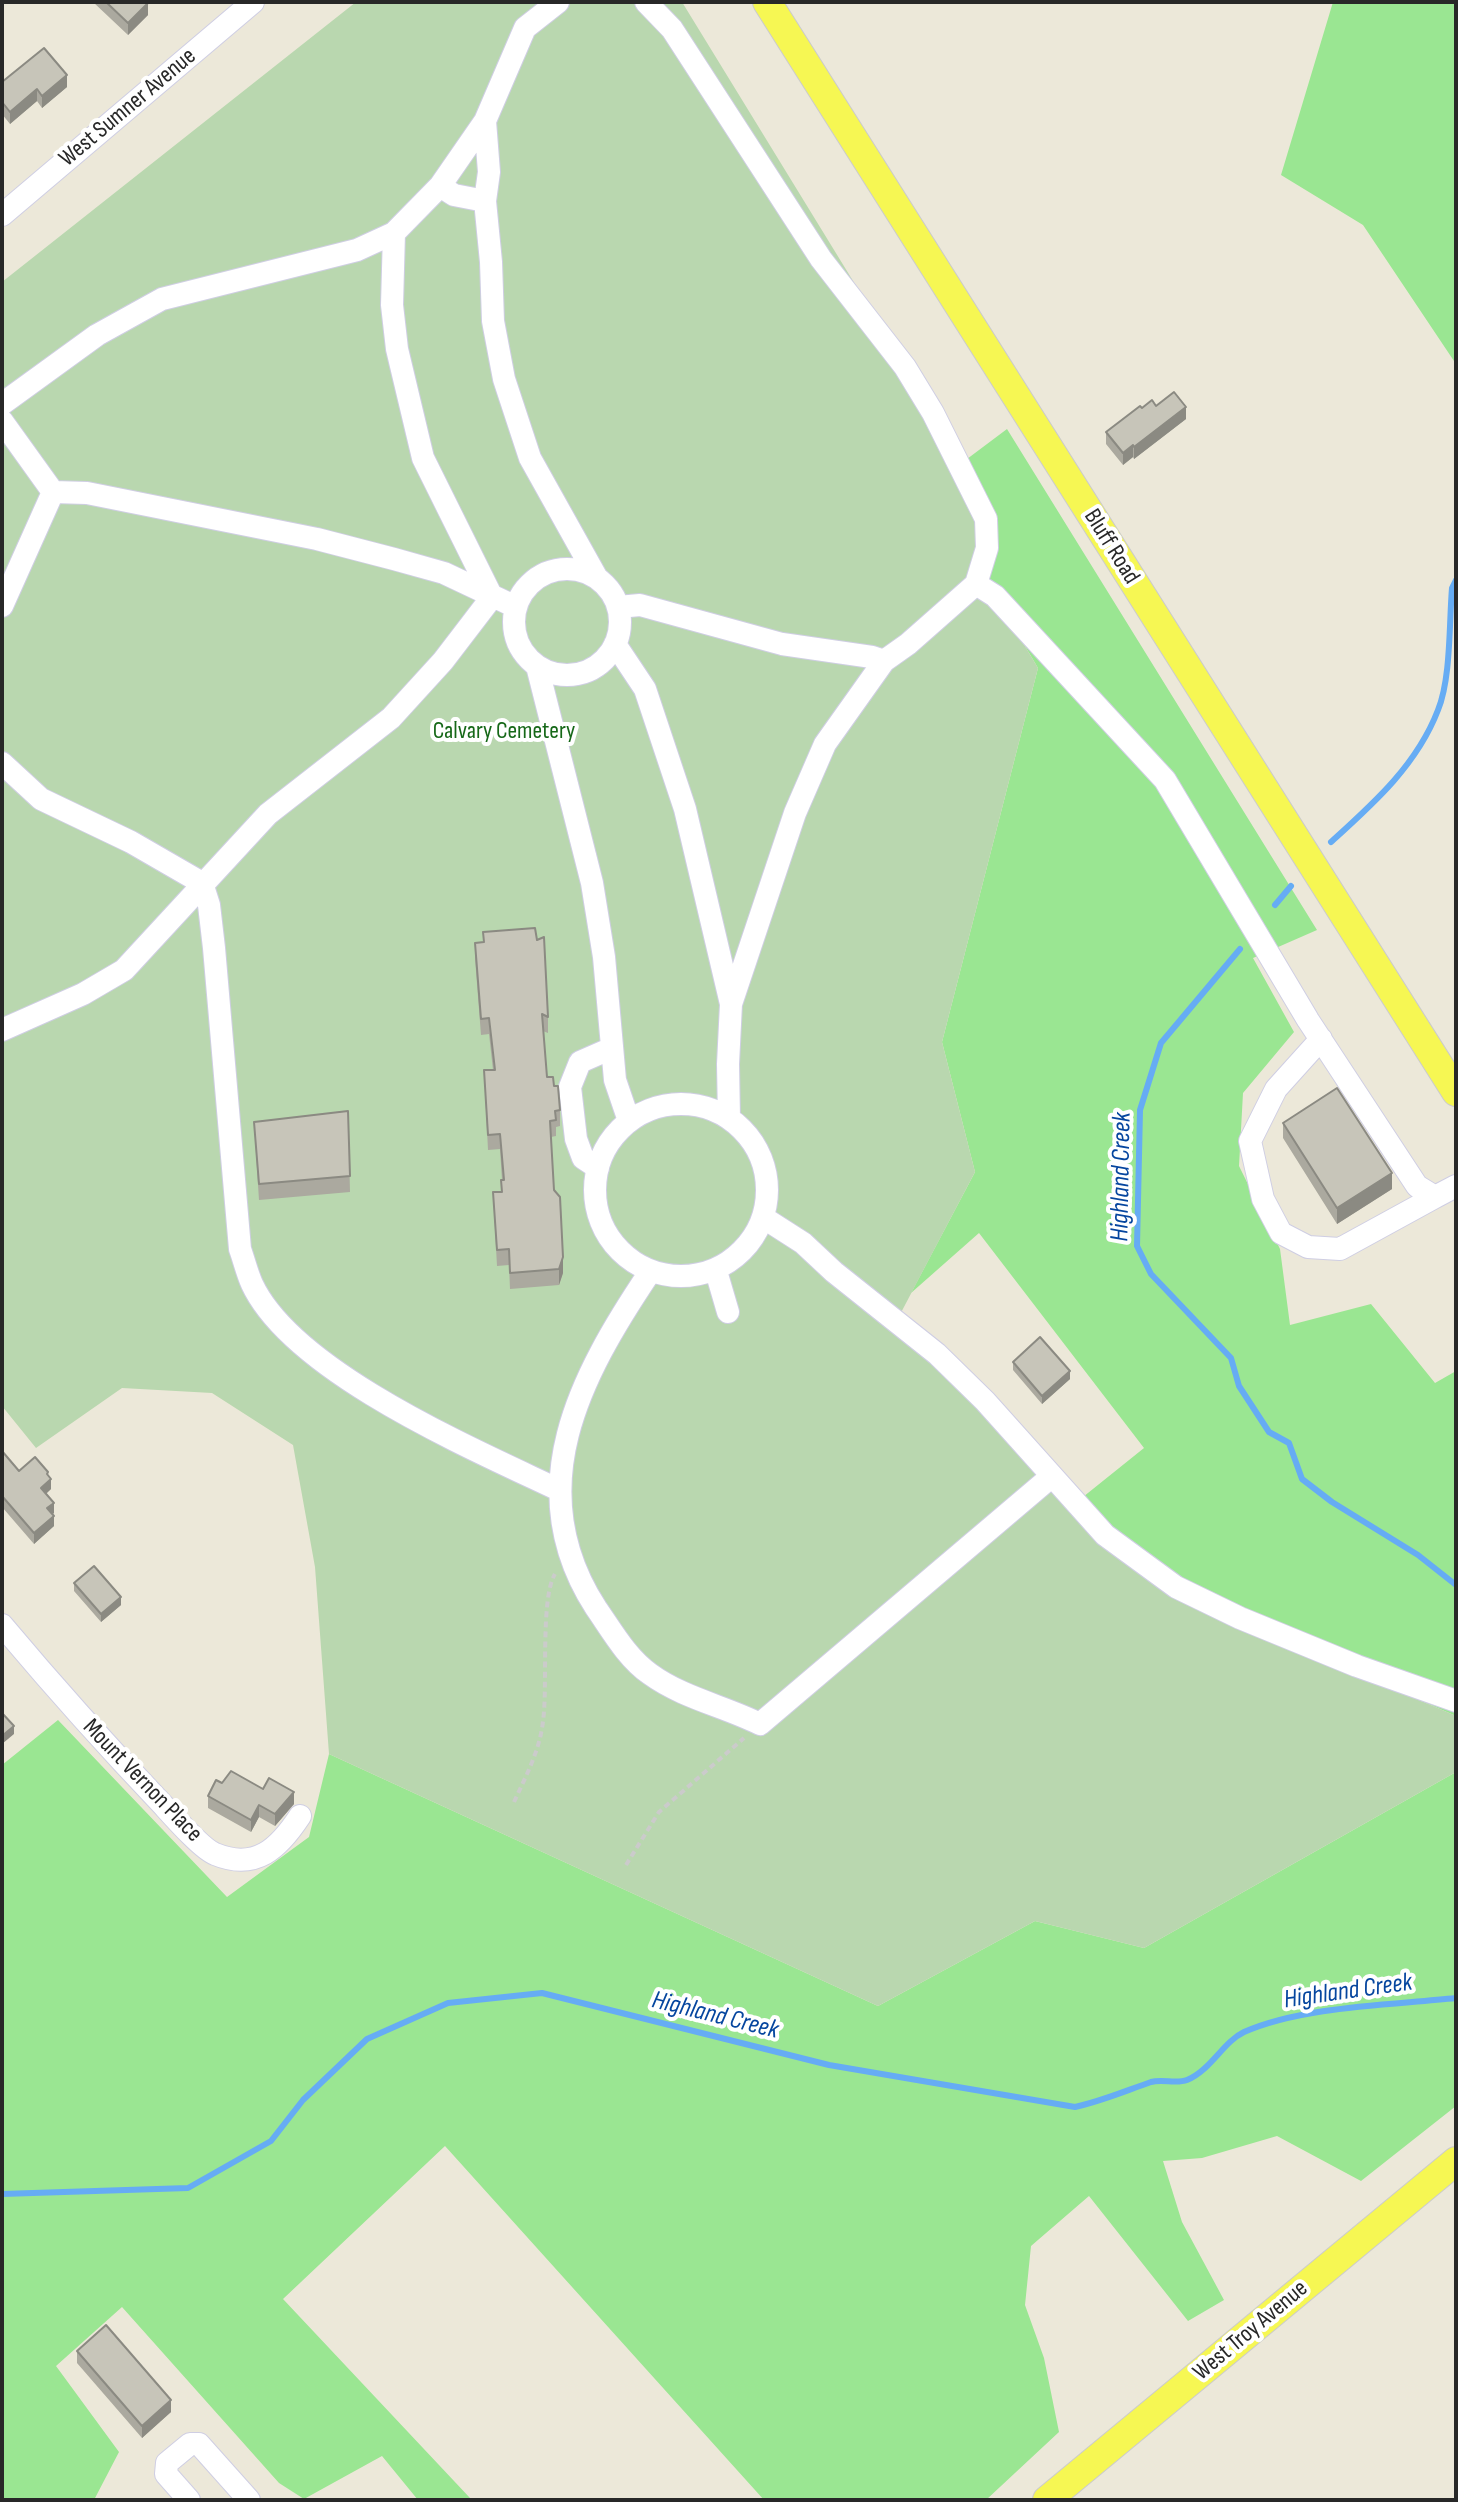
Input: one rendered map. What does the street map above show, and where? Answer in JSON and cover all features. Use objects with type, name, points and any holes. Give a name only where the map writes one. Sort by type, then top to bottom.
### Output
[{"type":"main road","name":"Bluff Road","points":[[767,2],[1456,1092]]},
{"type":"main road","name":"West Troy Avenue","points":[[1047,2500],[1456,2161]]},
{"type":"street","points":[[2,404],[97,335],[162,299],[357,250],[394,233],[440,186],[485,121],[525,28],[558,2]]},
{"type":"street","points":[[646,2],[672,29],[821,259],[905,367],[933,413],[986,519],[987,548],[976,584],[884,661],[825,744],[795,813],[731,1004],[729,1118]]},
{"type":"street","name":"West Sumner Avenue","points":[[2,215],[242,6]]},
{"type":"street","points":[[485,121],[489,172],[485,201],[493,321],[504,379],[530,458],[597,578],[610,591],[618,607],[620,626],[615,644],[606,658],[593,668],[577,674],[560,675],[537,666],[520,648],[514,632],[516,607],[529,584],[544,573],[562,568],[580,570],[597,578]]},
{"type":"street","points":[[440,186],[468,199],[485,201]]},
{"type":"street","points":[[394,233],[392,305],[395,334],[423,458],[492,597]]},
{"type":"street","points":[[2,421],[53,492]]},
{"type":"street","points":[[53,492],[87,493],[317,539],[444,573],[516,607]]},
{"type":"street","points":[[2,606],[53,492]]},
{"type":"street","points":[[976,584],[995,596],[1165,780],[1321,1039],[1417,1186],[1435,1197]]},
{"type":"street","points":[[2,1030],[83,994],[124,970],[268,814],[391,718],[443,661],[492,597]]},
{"type":"street","points":[[618,607],[640,605],[782,644],[884,661]]},
{"type":"street","points":[[615,644],[645,689],[685,809],[731,1004]]},
{"type":"street","points":[[537,666],[592,883],[604,957],[615,1080],[629,1121]]},
{"type":"street","points":[[2,763],[41,799],[131,842],[202,883],[209,905],[214,948],[240,1249],[253,1285],[282,1326],[308,1351],[366,1390],[436,1430],[559,1490]]},
{"type":"street","points":[[1321,1039],[1276,1089],[1250,1141],[1263,1199],[1281,1233],[1308,1247],[1340,1249],[1456,1186]]},
{"type":"street","points":[[598,1168],[583,1158],[576,1139],[570,1087],[580,1062],[612,1048]]},
{"type":"street","points":[[689,1104],[710,1108],[729,1118],[751,1137],[764,1162],[769,1190],[764,1218],[753,1240],[736,1258],[716,1271],[694,1277],[672,1277],[650,1272],[628,1259],[610,1241],[599,1218],[595,1193],[598,1168],[604,1150],[629,1121],[658,1108],[689,1104]]},
{"type":"street","points":[[764,1218],[803,1243],[834,1272],[937,1354],[985,1401],[1105,1535],[1176,1587],[1240,1618],[1357,1666],[1456,1701]]},
{"type":"street","points":[[716,1271],[728,1312]]},
{"type":"street","points":[[650,1272],[616,1323],[583,1385],[564,1449],[559,1490],[565,1543],[585,1591],[621,1646],[649,1673],[690,1696],[730,1709],[760,1724],[1052,1476]]},
{"type":"street","name":"Mount Vernon Place","points":[[2,1625],[82,1720],[177,1821],[213,1854],[244,1860],[260,1858],[286,1837],[300,1816]]},
{"type":"street","points":[[189,2500],[166,2474],[167,2463],[190,2444],[199,2444],[244,2494]]},
{"type":"path","points":[[514,1802],[533,1762],[543,1722],[552,1578],[561,1566],[573,1563]]},
{"type":"path","points":[[626,1865],[659,1812],[760,1724]]},
{"type":"green space","name":"Calvary Cemetery","points":[[356,2],[682,2],[980,488],[978,567],[1038,668],[942,1042],[975,1172],[895,1324],[1173,1593],[1456,1716],[1456,1772],[1144,1948],[1035,1921],[878,2006],[329,1754],[315,1567],[293,1445],[212,1393],[122,1388],[36,1448],[2,1406],[2,282]]},
{"type":"green space","points":[[1333,2],[1456,2],[1456,364],[1363,225],[1281,175]]},
{"type":"green space","points":[[1007,429],[1317,930],[1253,958],[1294,1032],[1243,1093],[1239,1166],[1280,1249],[1290,1325],[1371,1304],[1435,1383],[1456,1371],[1456,1716],[1173,1593],[1078,1501],[1144,1448],[979,1233],[911,1293],[975,1172],[942,1042],[1038,668],[978,567],[963,462]]},
{"type":"green space","points":[[58,1720],[227,1897],[309,1837],[329,1754],[878,2006],[1035,1921],[1144,1948],[1456,1772],[1456,2106],[1361,2181],[1277,2136],[1202,2158],[1163,2161],[1182,2222],[1224,2300],[1188,2321],[1089,2196],[1031,2246],[1025,2305],[1044,2358],[1059,2432],[986,2500],[764,2500],[445,2146],[283,2299],[470,2498],[468,2500],[418,2500],[382,2456],[304,2499],[279,2483],[122,2307],[56,2366],[119,2452],[94,2500],[2,2500],[2,1765]]},
{"type":"building","points":[[106,2],[147,2],[148,3],[128,23]]},
{"type":"building","points":[[44,48],[67,75],[42,96],[37,89],[10,112],[2,102],[2,82]]},
{"type":"building","points":[[1174,392],[1186,407],[1123,453],[1106,432],[1140,406],[1142,408],[1152,400],[1156,406]]},
{"type":"building","points":[[535,928],[537,940],[544,937],[548,1017],[542,1014],[547,1077],[553,1077],[554,1086],[558,1086],[560,1110],[555,1111],[556,1120],[550,1121],[554,1190],[560,1197],[563,1257],[559,1269],[510,1273],[509,1249],[497,1250],[493,1192],[502,1192],[501,1180],[504,1180],[500,1134],[488,1135],[484,1070],[495,1070],[489,1018],[481,1019],[475,943],[484,942],[483,932]]},
{"type":"building","points":[[1337,1088],[1392,1173],[1337,1208],[1283,1123]]},
{"type":"building","points":[[348,1111],[350,1176],[259,1184],[254,1122]]},
{"type":"building","points":[[1040,1337],[1070,1371],[1042,1396],[1013,1362]]},
{"type":"building","points":[[2,1451],[19,1471],[35,1457],[51,1479],[41,1488],[54,1503],[47,1508],[54,1516],[34,1533],[2,1496]]},
{"type":"building","points":[[94,1566],[121,1597],[101,1614],[74,1583]]},
{"type":"building","points":[[2,1713],[14,1726],[2,1736]]},
{"type":"building","points":[[231,1771],[263,1789],[269,1778],[294,1792],[275,1814],[259,1805],[251,1820],[208,1796],[216,1780],[222,1783]]},
{"type":"building","points":[[106,2325],[171,2400],[142,2426],[77,2351]]},
{"type":"waterway","name":"Highland Creek","points":[[1331,842],[1392,782],[1429,730],[1445,682],[1452,588],[1456,580]]},
{"type":"waterway","name":"Highland Creek","points":[[1275,905],[1291,886]]},
{"type":"waterway","name":"Highland Creek","points":[[1240,949],[1161,1043],[1140,1110],[1137,1246],[1151,1274],[1231,1358],[1239,1386],[1269,1432],[1289,1443],[1302,1479],[1332,1502],[1418,1555],[1456,1585]]},
{"type":"waterway","name":"Highland Creek","points":[[2,2194],[188,2188],[271,2141],[303,2100],[367,2039],[448,2003],[542,1993],[829,2065],[1075,2107],[1151,2082],[1187,2080],[1203,2070],[1244,2032],[1267,2023],[1348,2008],[1456,1998]]}]
